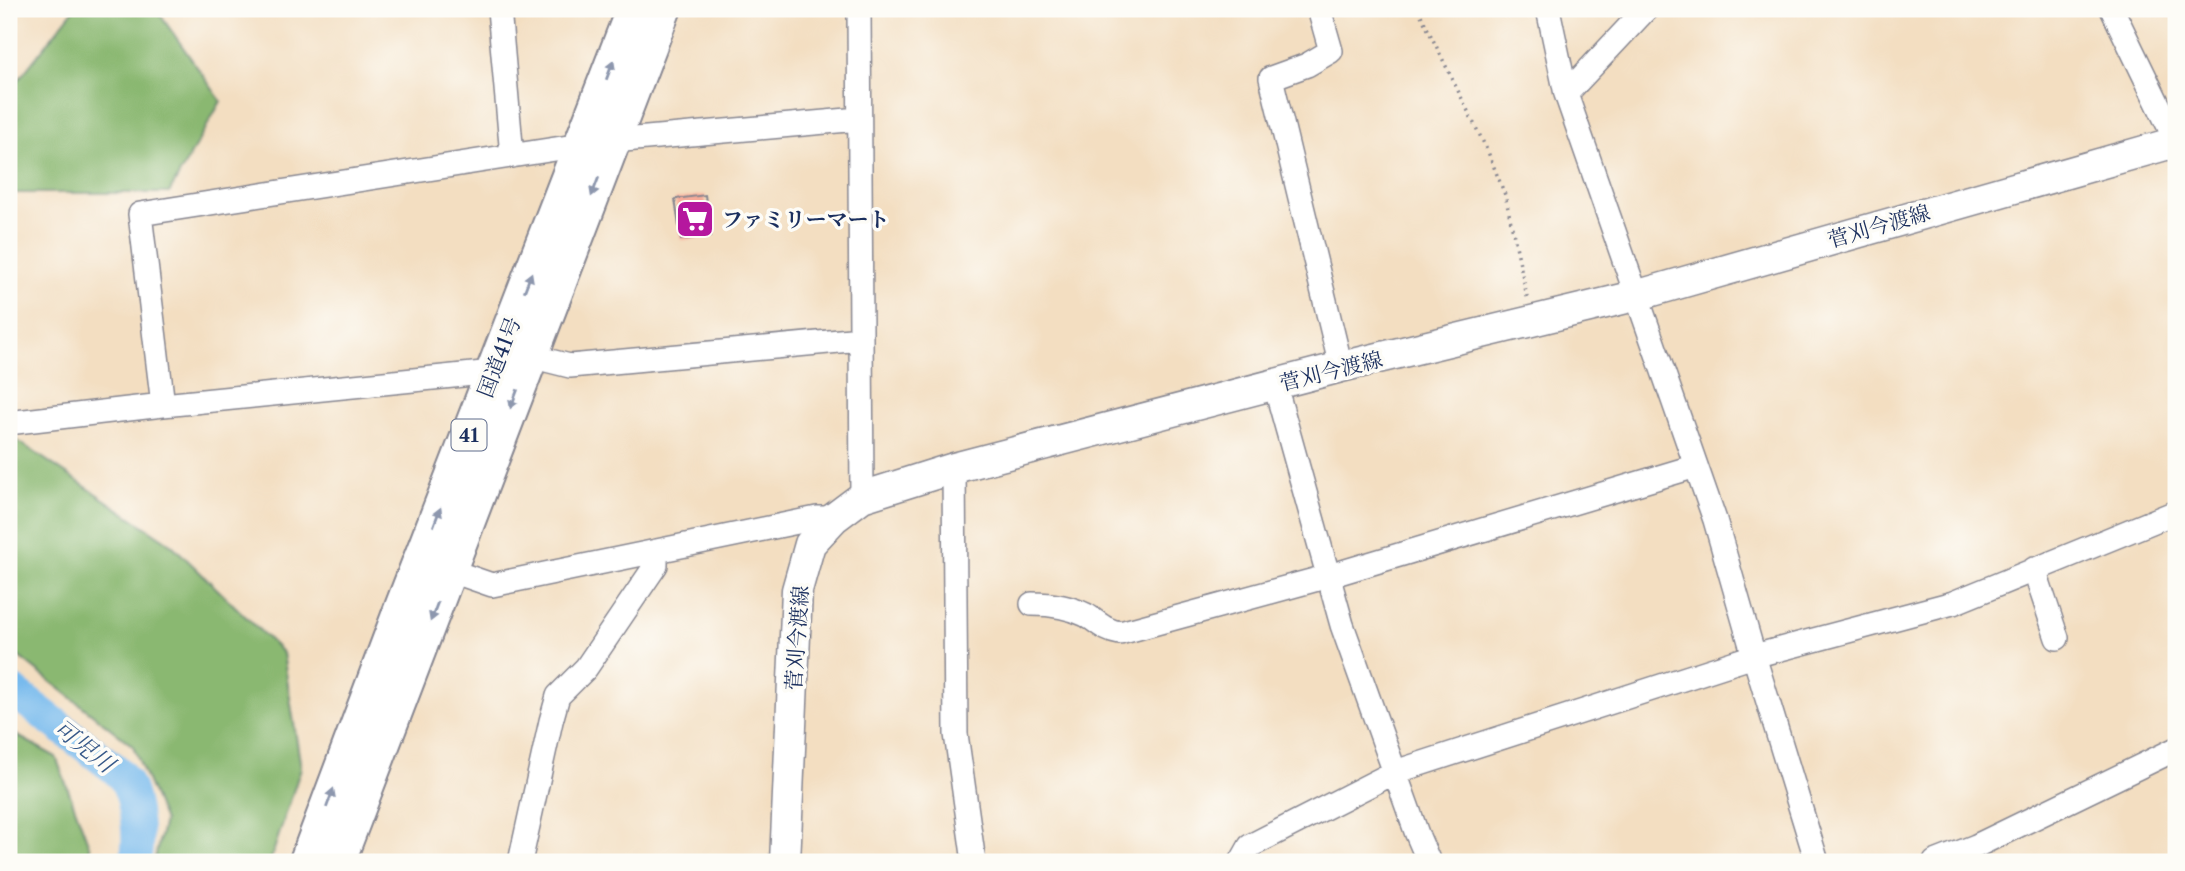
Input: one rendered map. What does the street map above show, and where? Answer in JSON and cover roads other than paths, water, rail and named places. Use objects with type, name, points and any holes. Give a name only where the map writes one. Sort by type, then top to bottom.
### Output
[{"type":"highway","name":"国道41号","points":[[306,862],[435,565],[530,356],[597,143],[633,9]]},
{"type":"highway","name":"国道41号","points":[[338,862],[435,565],[493,372],[597,143],[664,9]]},
{"type":"main road","name":"菅刈今渡線","points":[[785,862],[797,590],[810,544],[834,518],[862,497],[954,468],[1341,367],[1635,296],[2176,142]]},
{"type":"street","points":[[499,9],[512,156]]},
{"type":"street","points":[[859,9],[862,497]]},
{"type":"street","points":[[1319,9],[1331,51],[1307,65],[1271,78],[1341,367]]},
{"type":"street","points":[[1548,9],[1566,94],[1715,520],[1817,862]]},
{"type":"street","points":[[1566,94],[1646,9]]},
{"type":"street","points":[[2112,9],[2176,142]]},
{"type":"street","points":[[163,405],[140,214],[597,143],[859,119]]},
{"type":"street","points":[[530,356],[570,366],[861,339]]},
{"type":"street","points":[[16,422],[493,372]]},
{"type":"street","points":[[1275,385],[1342,625],[1429,862]]},
{"type":"street","points":[[1032,604],[1057,604],[1085,615],[1109,632],[1120,633],[1329,576],[1696,466]]},
{"type":"street","points":[[954,468],[956,734],[974,862]]},
{"type":"street","points":[[1241,862],[1250,846],[1395,772],[1754,656],[1953,603],[2176,512]]},
{"type":"street","points":[[435,565],[492,584],[817,518],[834,518]]},
{"type":"street","points":[[520,862],[558,695],[586,668],[656,565],[656,551]]},
{"type":"street","points":[[2034,569],[2057,638]]},
{"type":"street","points":[[1935,862],[1976,846],[2176,749]]},
{"type":"waterway","name":"可児川","points":[[9,688],[115,769],[124,779],[130,790],[136,822],[134,862]]},
{"type":"place","name":"ファミリーマート","points":[[695,219]]}]
